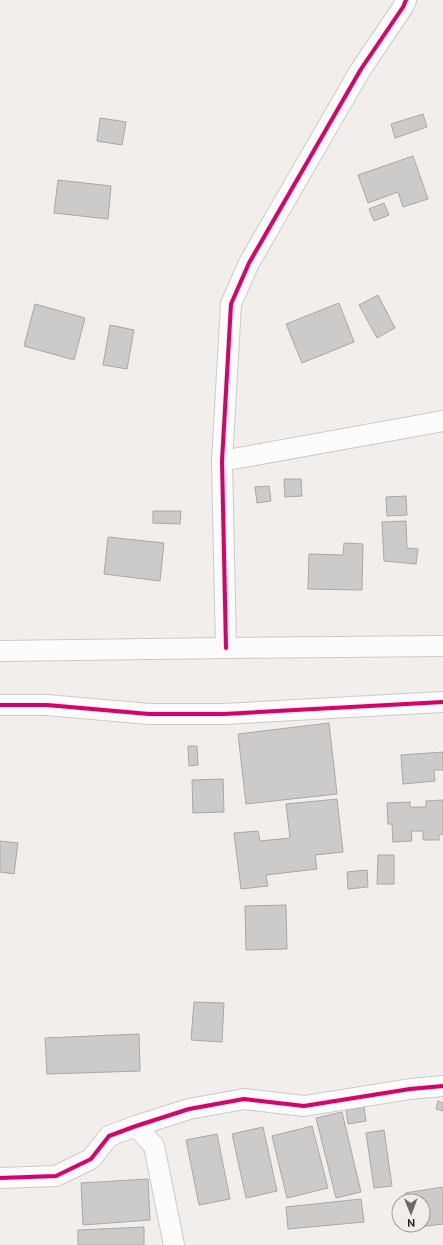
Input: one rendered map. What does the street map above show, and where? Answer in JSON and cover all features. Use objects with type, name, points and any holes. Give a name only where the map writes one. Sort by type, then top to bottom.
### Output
[{"type":"street","points":[[226,648],[222,461],[231,304],[249,263],[361,69],[403,7],[406,0]]},
{"type":"street","points":[[222,461],[443,421]]},
{"type":"street","points":[[0,651],[443,646]]},
{"type":"street","points":[[0,705],[47,705],[149,714],[224,714],[443,702]]},
{"type":"street","points":[[0,1178],[56,1176],[91,1159],[109,1136],[188,1109],[244,1099],[304,1106],[410,1089],[443,1086]]},
{"type":"street","points":[[136,1126],[154,1146],[174,1245]]},
{"type":"building","points":[[423,114],[427,127],[395,138],[391,124]]},
{"type":"building","points":[[100,118],[126,122],[122,145],[97,141]]},
{"type":"building","points":[[413,156],[428,199],[403,207],[398,192],[368,203],[358,175]]},
{"type":"building","points":[[58,180],[111,186],[108,219],[54,213]]},
{"type":"building","points":[[384,203],[389,215],[374,221],[369,209]]},
{"type":"building","points":[[378,295],[395,328],[377,338],[359,305]]},
{"type":"building","points":[[339,303],[354,342],[302,363],[286,324]]},
{"type":"building","points":[[35,304],[85,318],[74,360],[24,346]]},
{"type":"building","points":[[110,325],[134,330],[127,369],[103,365]]},
{"type":"building","points":[[284,479],[301,479],[302,496],[285,497]]},
{"type":"building","points":[[269,486],[271,501],[257,503],[255,487]]},
{"type":"building","points":[[406,496],[407,515],[387,516],[386,497]]},
{"type":"building","points":[[153,511],[181,511],[180,524],[153,523]]},
{"type":"building","points":[[406,521],[407,548],[418,549],[416,564],[384,561],[382,522]]},
{"type":"building","points":[[108,537],[164,543],[160,581],[104,574]]},
{"type":"building","points":[[344,543],[363,544],[362,590],[308,589],[309,554],[343,555]]},
{"type":"building","points":[[329,723],[337,794],[246,804],[238,734]]},
{"type":"building","points":[[188,746],[197,746],[198,765],[189,766]]},
{"type":"building","points":[[443,752],[443,770],[434,770],[435,781],[403,784],[401,755]]},
{"type":"building","points":[[223,779],[224,812],[193,813],[192,780]]},
{"type":"building","points":[[337,799],[343,852],[315,855],[317,869],[266,875],[268,886],[241,889],[234,833],[258,831],[260,841],[290,838],[286,804]]},
{"type":"building","points":[[443,800],[443,834],[439,835],[439,840],[423,840],[423,831],[411,831],[412,841],[393,842],[392,824],[388,824],[387,803],[410,802],[410,807],[426,807],[426,801]]},
{"type":"building","points":[[0,841],[18,843],[14,874],[0,872]]},
{"type":"building","points":[[378,855],[394,855],[394,884],[377,884]]},
{"type":"building","points":[[367,870],[368,887],[348,889],[347,872]]},
{"type":"building","points":[[286,905],[287,949],[246,950],[245,906]]},
{"type":"building","points":[[194,1002],[224,1003],[222,1042],[191,1040]]},
{"type":"building","points":[[139,1034],[140,1071],[47,1074],[45,1038]]},
{"type":"building","points":[[438,1101],[443,1103],[443,1111],[436,1109]]},
{"type":"building","points":[[364,1107],[366,1121],[348,1124],[346,1110]]},
{"type":"building","points":[[342,1112],[361,1192],[336,1198],[316,1118]]},
{"type":"building","points":[[312,1126],[328,1188],[287,1198],[272,1136]]},
{"type":"building","points":[[263,1127],[277,1191],[246,1198],[232,1134]]},
{"type":"building","points":[[384,1130],[392,1186],[374,1188],[366,1133]]},
{"type":"building","points":[[217,1134],[230,1199],[199,1205],[186,1140]]},
{"type":"building","points":[[148,1179],[150,1220],[83,1225],[81,1183]]},
{"type":"building","points":[[443,1187],[443,1224],[431,1225],[431,1193],[405,1193]]},
{"type":"building","points":[[361,1199],[364,1222],[288,1229],[286,1207]]},
{"type":"building","points":[[144,1227],[144,1245],[78,1245],[78,1230]]},
{"type":"cycle path","points":[[226,648],[222,461],[231,304],[249,263],[361,69],[403,7],[406,0]]},
{"type":"cycle path","points":[[0,705],[47,705],[149,714],[224,714],[443,702]]},
{"type":"cycle path","points":[[0,1178],[56,1176],[91,1159],[109,1136],[189,1109],[244,1099],[304,1106],[410,1089],[443,1086]]}]
